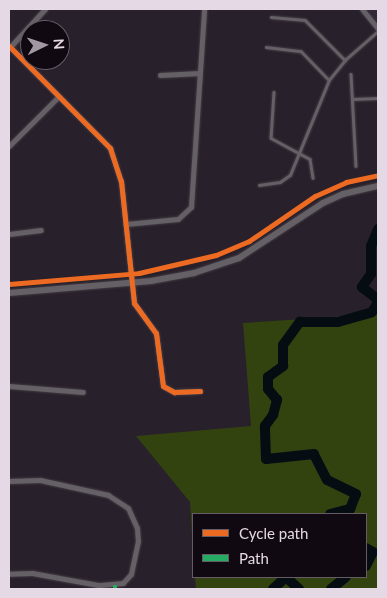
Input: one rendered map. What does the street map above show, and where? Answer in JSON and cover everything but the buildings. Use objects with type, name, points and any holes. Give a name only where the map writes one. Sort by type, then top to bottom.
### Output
[{"type":"street","points":[[45,9],[9,47],[110,148],[121,181],[134,303],[156,333],[165,389],[200,391]]},
{"type":"street","points":[[126,224],[178,219],[191,207],[204,9]]},
{"type":"street","points":[[362,9],[378,30]]},
{"type":"street","points":[[160,75],[200,73]]},
{"type":"street","points":[[9,146],[58,97]]},
{"type":"street","points":[[9,293],[131,283],[194,272],[239,258],[323,203],[343,194],[378,186]]},
{"type":"street","points":[[9,234],[41,230]]},
{"type":"street","points":[[9,386],[82,392]]},
{"type":"street","points":[[9,481],[40,480],[108,495],[128,508],[137,528],[137,554],[131,574],[123,583],[98,585],[32,573],[9,574]]},
{"type":"lane","points":[[271,17],[304,20],[345,60]]},
{"type":"lane","points":[[260,185],[284,180],[299,152],[329,80],[345,60],[378,30]]},
{"type":"lane","points":[[266,47],[301,51],[329,80]]},
{"type":"lane","points":[[352,74],[356,166]]},
{"type":"lane","points":[[274,92],[271,138],[299,152],[312,162],[313,178]]},
{"type":"lane","points":[[353,99],[378,98]]},
{"type":"shaded area","points":[[366,9],[378,9],[378,25]]},
{"type":"green space","points":[[378,314],[378,589],[196,589],[195,578],[367,578],[367,513],[192,513],[192,535],[190,502],[136,436],[251,426],[243,323]]},
{"type":"waterway","points":[[378,229],[371,246],[371,274],[362,287],[378,300]]},
{"type":"waterway","points":[[334,513],[350,509],[356,494],[327,480],[314,454],[266,459],[265,426],[273,415],[277,400],[268,389],[268,377],[283,366],[283,345],[300,322],[338,322],[372,312],[378,302]]},
{"type":"waterway","points":[[367,549],[373,552],[367,564]]},
{"type":"waterway","points":[[273,589],[285,578]]},
{"type":"waterway","points":[[287,578],[299,589]]},
{"type":"waterway","points":[[331,589],[345,578]]},
{"type":"cycle path","points":[[9,46],[110,148],[121,181],[134,303],[156,333],[163,386],[174,392],[200,391]]},
{"type":"cycle path","points":[[9,284],[139,273],[216,255],[249,241],[315,196],[346,182],[378,175]]}]
